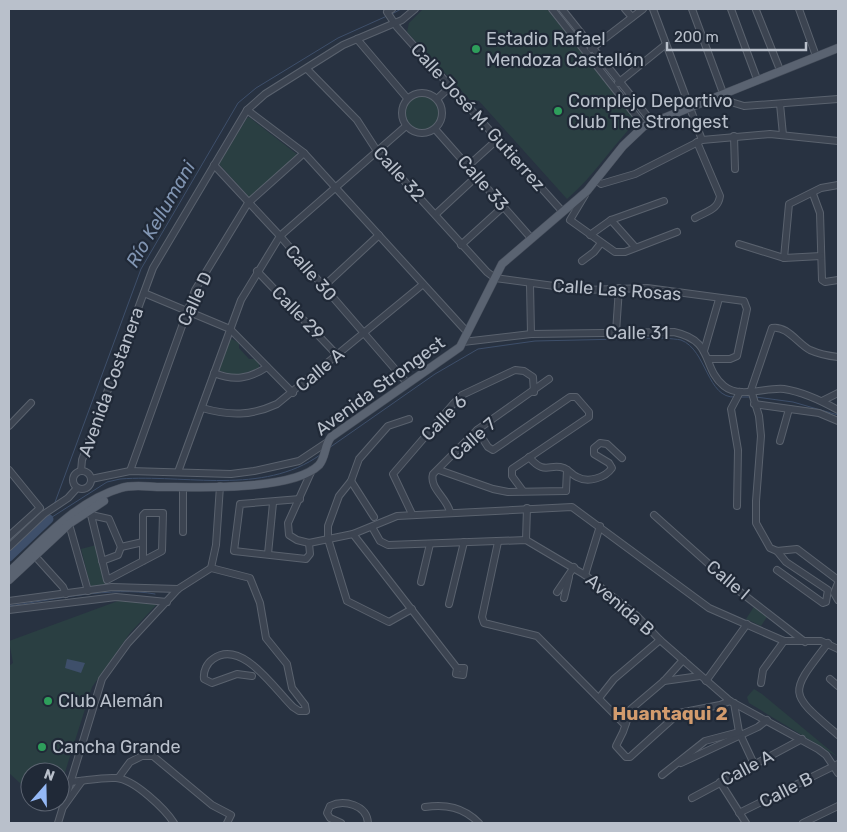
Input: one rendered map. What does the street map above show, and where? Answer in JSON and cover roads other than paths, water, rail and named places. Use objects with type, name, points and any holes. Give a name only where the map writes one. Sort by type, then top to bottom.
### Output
[{"type":"main road","name":"Avenida Strongest","points":[[325,449],[331,437],[454,352],[463,342],[502,264],[562,211],[587,192],[624,146],[648,124],[838,48]]},
{"type":"main road","points":[[9,580],[67,522],[119,494],[138,487],[220,486],[271,482],[312,470],[320,463],[325,449]]},
{"type":"main road","points":[[9,572],[33,554]]},
{"type":"street","name":"Avenida Costanera","points":[[81,471],[82,460],[154,268],[246,110],[258,98],[357,39],[415,9]]},
{"type":"street","points":[[552,9],[614,86],[648,124]]},
{"type":"street","points":[[562,9],[620,81],[648,124]]},
{"type":"street","points":[[625,9],[632,17]]},
{"type":"street","points":[[587,52],[643,9]]},
{"type":"street","points":[[652,9],[689,106],[699,141],[720,196],[718,204],[714,209],[695,218]]},
{"type":"street","points":[[692,9],[723,93],[731,102],[739,105],[838,100]]},
{"type":"street","points":[[731,9],[757,79]]},
{"type":"street","points":[[799,9],[816,56]]},
{"type":"street","name":"Calle José M. Gutierrez","points":[[390,10],[393,21],[562,211]]},
{"type":"street","points":[[756,10],[780,70]]},
{"type":"street","points":[[565,25],[571,20]]},
{"type":"street","points":[[357,39],[407,98]]},
{"type":"street","points":[[614,86],[665,45]]},
{"type":"street","name":"Calle 32","points":[[307,69],[357,120],[376,151],[436,214],[461,245],[495,278]]},
{"type":"street","points":[[437,99],[451,86]]},
{"type":"street","points":[[420,93],[437,99],[442,111],[439,124],[435,129],[423,134],[416,133],[406,126],[401,114],[407,98],[420,93]]},
{"type":"street","points":[[780,104],[784,135]]},
{"type":"street","points":[[246,110],[304,153],[422,285],[467,332]]},
{"type":"street","points":[[178,472],[241,300],[280,236],[406,126]]},
{"type":"street","name":"Calle 33","points":[[435,129],[531,238]]},
{"type":"street","points":[[596,180],[601,184],[635,174],[699,141],[734,136],[784,135],[838,140]]},
{"type":"street","points":[[734,136],[735,169]]},
{"type":"street","points":[[468,166],[499,138]]},
{"type":"street","name":"Calle D","points":[[130,471],[195,290],[248,202],[304,153]]},
{"type":"street","name":"Calle 30","points":[[214,166],[280,236],[407,383]]},
{"type":"street","points":[[436,214],[477,176]]},
{"type":"street","points":[[784,258],[789,204],[828,186],[838,185]]},
{"type":"street","points":[[587,192],[570,220],[601,243],[620,253],[677,232]]},
{"type":"street","points":[[813,194],[820,213],[822,280],[825,282],[838,280]]},
{"type":"street","points":[[590,234],[611,220],[664,202]]},
{"type":"street","points":[[461,245],[504,206]]},
{"type":"street","points":[[611,220],[635,247]]},
{"type":"street","points":[[323,286],[379,236]]},
{"type":"street","points":[[582,262],[601,243]]},
{"type":"street","points":[[739,244],[784,258],[821,256]]},
{"type":"street","name":"Calle 29","points":[[257,271],[338,356]]},
{"type":"street","name":"Calle Las Rosas","points":[[495,278],[584,290],[647,288],[719,298],[747,304],[737,356],[730,359],[708,359]]},
{"type":"street","points":[[530,284],[531,334]]},
{"type":"street","name":"Calle A","points":[[202,408],[240,415],[260,412],[277,404],[293,393],[422,285]]},
{"type":"street","points":[[616,332],[618,288]]},
{"type":"street","points":[[144,293],[230,329],[293,393]]},
{"type":"street","points":[[704,351],[719,298]]},
{"type":"street","points":[[776,570],[823,603],[826,602],[828,590],[786,562],[777,551],[770,548],[756,524],[761,436],[759,416],[751,392],[772,328],[778,328],[795,337],[811,350],[838,357]]},
{"type":"street","name":"Calle 31","points":[[463,342],[531,334],[616,332],[682,334],[698,342],[724,386],[738,395]]},
{"type":"street","points":[[214,373],[230,378],[247,377],[267,367]]},
{"type":"street","name":"Calle 6","points":[[412,514],[393,474],[462,395],[515,370],[524,371],[533,377],[534,392]]},
{"type":"street","name":"Calle 7","points":[[450,512],[432,480],[433,474],[477,430],[534,392],[549,379]]},
{"type":"street","points":[[737,506],[738,450],[731,409],[738,395],[784,389],[822,401],[838,410]]},
{"type":"street","points":[[822,401],[838,393]]},
{"type":"street","points":[[477,430],[488,447],[493,450],[570,397],[576,397],[590,412],[588,417],[511,471],[523,491]]},
{"type":"street","points":[[754,402],[819,413],[838,421]]},
{"type":"street","points":[[9,426],[31,403]]},
{"type":"street","points":[[780,441],[789,409]]},
{"type":"street","points":[[409,419],[388,426],[359,459],[351,481],[339,496],[328,526],[328,539],[347,601],[389,622],[412,609]]},
{"type":"street","points":[[529,457],[541,468],[560,468],[583,479],[592,479],[607,473],[611,465],[594,454],[593,451],[600,444],[607,444],[622,458]]},
{"type":"street","name":"Avenida Strongest","points":[[91,480],[130,471],[230,474],[283,466],[325,449]]},
{"type":"street","points":[[9,470],[40,508],[9,536]]},
{"type":"street","points":[[312,470],[288,523],[287,530],[292,538],[309,543],[353,534],[372,527],[388,518],[412,514],[527,508],[575,508],[705,606],[784,641],[828,643],[838,649]]},
{"type":"street","points":[[439,470],[493,489],[508,492],[566,491],[567,470]]},
{"type":"street","points":[[81,471],[88,473],[91,480],[87,488],[76,488],[72,478],[75,473],[81,471]]},
{"type":"street","points":[[351,481],[374,517]]},
{"type":"street","points":[[70,779],[102,679],[128,644],[178,589],[211,568],[216,545],[220,486]]},
{"type":"street","points":[[183,487],[183,532]]},
{"type":"street","points":[[9,547],[34,524],[68,498],[76,488]]},
{"type":"street","points":[[300,499],[273,503],[240,504],[234,551],[306,559],[310,554],[309,543]]},
{"type":"street","points":[[268,554],[273,503]]},
{"type":"street","points":[[372,527],[380,541],[385,544],[526,540],[527,508]]},
{"type":"street","points":[[88,511],[109,519],[121,547],[118,554],[102,561]]},
{"type":"street","points":[[88,511],[106,580],[143,561],[162,551],[163,513],[144,514],[143,561]]},
{"type":"street","name":"Calle I","points":[[654,515],[674,536],[739,591],[805,642]]},
{"type":"street","points":[[67,522],[88,591]]},
{"type":"street","points":[[585,575],[600,526]]},
{"type":"street","points":[[353,534],[457,668]]},
{"type":"street","name":"Avenida B","points":[[526,540],[585,575],[637,616],[660,640],[732,702],[802,739],[826,755],[836,765],[838,773]]},
{"type":"street","points":[[121,547],[143,542]]},
{"type":"street","points":[[449,604],[464,542]]},
{"type":"street","points":[[498,542],[482,617],[486,624],[536,636],[625,725]]},
{"type":"street","points":[[421,582],[430,544]]},
{"type":"street","points":[[777,551],[797,549],[838,582],[834,593],[838,600]]},
{"type":"street","points":[[33,554],[63,587],[66,594]]},
{"type":"street","points":[[557,592],[574,567]]},
{"type":"street","points":[[211,568],[250,578],[260,603],[266,638],[287,664],[292,688],[305,705],[306,711],[300,711],[293,707],[258,669],[230,653],[218,655],[210,661],[203,675],[204,679],[212,683],[237,674],[252,676]]},
{"type":"street","points":[[564,598],[569,576]]},
{"type":"street","points":[[803,589],[810,578]]},
{"type":"street","points":[[9,601],[124,587],[178,589]]},
{"type":"street","points":[[9,610],[116,597],[167,602]]},
{"type":"street","points":[[706,681],[747,624]]},
{"type":"street","points":[[599,698],[614,679],[660,640]]},
{"type":"street","points":[[761,684],[763,670],[784,641]]},
{"type":"street","points":[[828,643],[800,680],[798,688],[805,706],[838,735]]},
{"type":"street","points":[[683,660],[664,681],[635,703],[628,713],[616,746],[626,757],[630,757],[679,712],[732,702],[740,734],[754,764]]},
{"type":"street","points":[[664,681],[700,676]]},
{"type":"street","points":[[830,680],[838,686]]},
{"type":"street","points":[[681,763],[767,720]]},
{"type":"street","points":[[662,775],[705,741],[740,734]]},
{"type":"street","name":"Calle A","points":[[692,798],[802,739]]},
{"type":"street","points":[[119,778],[130,762],[142,756],[158,758],[212,805],[231,815],[227,823]]},
{"type":"street","name":"Calle B","points":[[739,814],[836,765]]},
{"type":"street","points":[[70,782],[119,778],[154,800],[174,823]]},
{"type":"street","points":[[70,797],[82,781]]},
{"type":"street","points":[[720,782],[746,823]]},
{"type":"street","points":[[341,823],[330,818],[327,813],[330,806],[346,802],[357,806],[364,812],[368,823]]},
{"type":"street","points":[[425,807],[442,804],[460,809],[478,823]]},
{"type":"street","points":[[803,823],[838,806]]},
{"type":"water","points":[[67,659],[85,663],[81,673],[65,668]]},
{"type":"waterway","name":"Río Kellumani","points":[[392,14],[401,9]]},
{"type":"waterway","name":"Río Kellumani","points":[[54,505],[141,269],[238,103],[256,88],[338,38],[387,16]]},
{"type":"waterway","points":[[329,448],[435,374],[478,349],[535,341],[666,338],[681,340],[690,345],[696,353],[718,390],[726,396],[735,397]]},
{"type":"waterway","points":[[741,397],[750,397]]},
{"type":"waterway","points":[[756,397],[793,402],[838,415]]},
{"type":"waterway","points":[[49,519],[107,482],[120,479],[145,478],[249,479],[274,475],[297,468],[320,455]]},
{"type":"waterway","points":[[9,557],[49,519]]},
{"type":"waterway","points":[[9,606],[102,593],[138,592],[155,594]]},
{"type":"place","name":"Estadio Rafael Mendoza Castellón","points":[[476,49]]},
{"type":"place","name":"Complejo Deportivo Club The Strongest","points":[[558,111]]},
{"type":"place","name":"Club Alemán","points":[[48,701]]},
{"type":"place","name":"Cancha Grande","points":[[42,747]]},
{"type":"district","name":"Huantaqui 2","points":[[670,713]]}]
